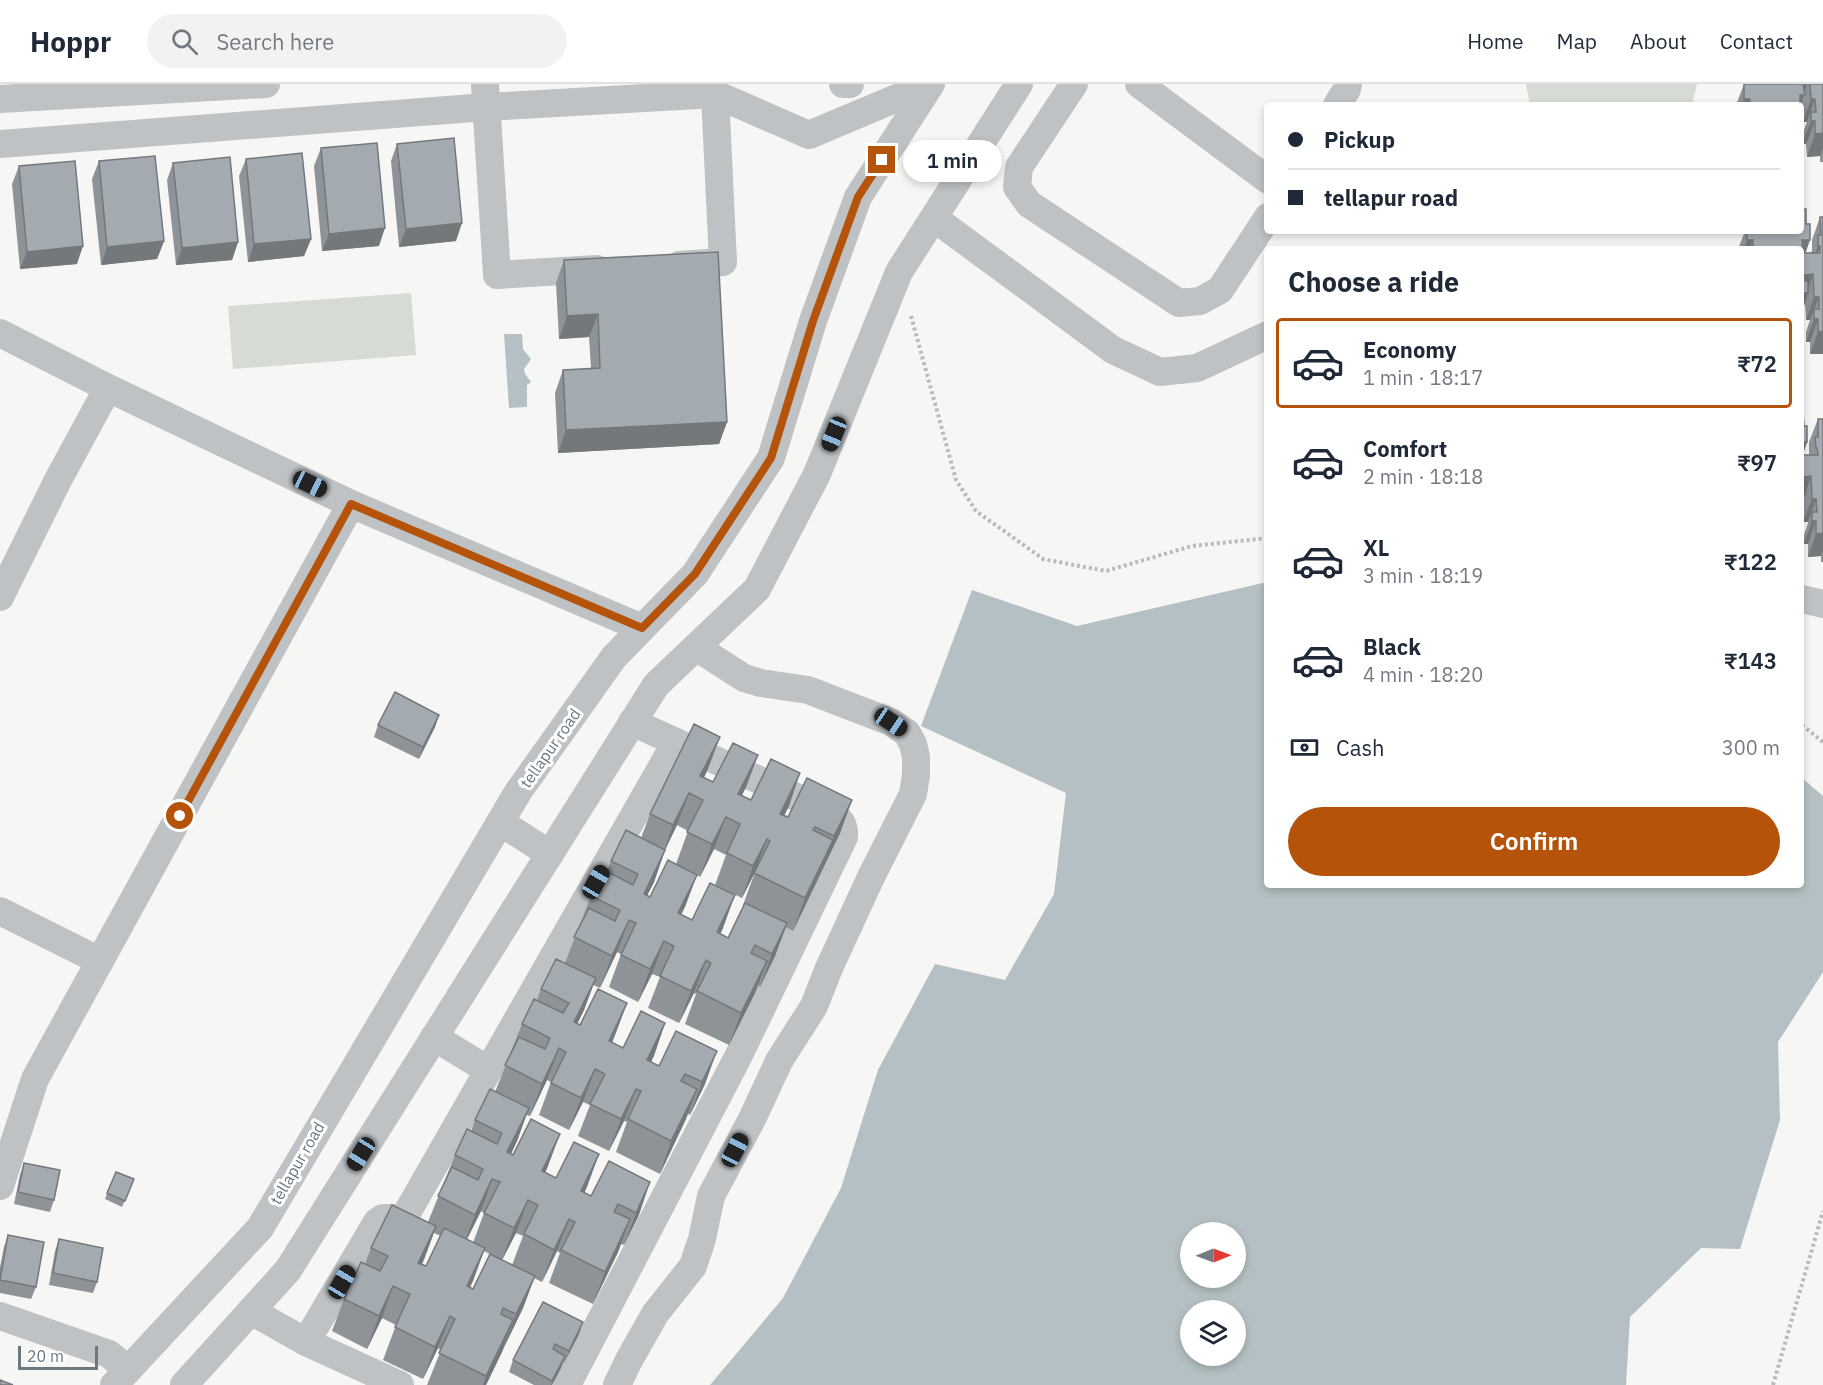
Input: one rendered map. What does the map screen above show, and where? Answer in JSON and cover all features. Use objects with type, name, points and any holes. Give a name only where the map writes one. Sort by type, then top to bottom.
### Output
[{"type":"street","points":[[266,84],[0,94],[2,144],[486,96],[715,94],[809,135],[930,84]]},
{"type":"street","points":[[843,84],[850,84]]},
{"type":"street","name":"tellapur road","points":[[121,1378],[260,1228],[518,792],[614,657],[695,574],[771,458],[813,321],[858,197],[930,84]]},
{"type":"street","points":[[184,1385],[288,1270],[656,685],[757,589],[817,474],[899,272],[1019,84]]},
{"type":"street","points":[[1074,84],[1019,166],[1017,186],[1029,204],[1179,303],[1200,301],[1220,290],[1264,223]]},
{"type":"street","points":[[1139,84],[1264,177]]},
{"type":"street","points":[[1339,102],[1348,84]]},
{"type":"street","points":[[486,96],[497,275],[723,262],[715,94]]},
{"type":"street","points":[[934,218],[1113,350],[1160,372],[1197,368],[1264,337]]},
{"type":"street","points":[[0,333],[108,388],[351,504],[642,628]]},
{"type":"street","points":[[0,597],[59,478],[108,388]]},
{"type":"street","points":[[0,1186],[35,1079],[351,504]]},
{"type":"street","points":[[1804,599],[1823,604]]},
{"type":"street","points":[[617,1385],[659,1309],[693,1266],[698,1254],[711,1196],[753,1117],[779,1061],[814,1006],[866,887],[913,794],[916,775],[913,744],[907,733],[891,722],[808,690],[744,678],[696,647]]},
{"type":"street","points":[[567,1385],[738,1057],[844,837],[845,828],[842,821],[816,806],[632,723]]},
{"type":"street","points":[[298,1337],[377,1222],[383,1218],[402,1218],[408,1211],[676,742]]},
{"type":"street","points":[[500,822],[550,854]]},
{"type":"street","points":[[0,911],[100,961]]},
{"type":"street","points":[[434,1037],[488,1070]]},
{"type":"street","points":[[251,1311],[298,1337],[400,1385]]},
{"type":"street","points":[[0,1316],[109,1354],[121,1378]]},
{"type":"path","points":[[910,313],[956,480],[976,511],[1043,559],[1106,571],[1192,546],[1264,538]]},
{"type":"path","points":[[1804,727],[1823,742]]},
{"type":"path","points":[[1773,1385],[1823,1211]]},
{"type":"shaded area","points":[[1526,84],[1697,84],[1693,102],[1529,102]]},
{"type":"shaded area","points":[[411,293],[416,355],[233,369],[228,306]]},
{"type":"shaded area","points":[[504,334],[522,334],[523,349],[531,359],[524,369],[531,382],[527,385],[527,407],[509,408]]},
{"type":"shaded area","points":[[1264,583],[1264,888],[1804,888],[1804,780],[1823,796],[1823,972],[1778,1042],[1780,1120],[1740,1249],[1701,1248],[1630,1317],[1626,1385],[710,1385],[783,1298],[841,1188],[878,1070],[935,964],[1005,980],[1054,894],[1066,793],[921,726],[972,590],[1077,626]]},
{"type":"building","points":[[1744,84],[1803,84],[1805,95],[1800,95],[1800,102],[1750,102],[1750,99],[1744,99]]},
{"type":"building","points":[[1810,84],[1823,84],[1823,133],[1815,134],[1815,121],[1811,121],[1811,112],[1816,112],[1815,99],[1811,99]]},
{"type":"building","points":[[454,138],[462,223],[406,229],[397,144]]},
{"type":"building","points":[[377,143],[385,228],[329,234],[321,148]]},
{"type":"building","points":[[302,153],[311,239],[254,244],[246,159]]},
{"type":"building","points":[[155,156],[164,241],[107,247],[99,161]]},
{"type":"building","points":[[230,157],[238,242],[182,248],[173,163]]},
{"type":"building","points":[[75,161],[83,246],[27,252],[19,166]]},
{"type":"building","points":[[1804,209],[1806,209],[1806,224],[1810,224],[1810,240],[1802,240],[1802,246],[1753,246],[1753,240],[1747,240],[1747,234],[1804,234]]},
{"type":"building","points":[[1820,217],[1823,217],[1823,331],[1818,332],[1818,319],[1814,319],[1814,309],[1819,309],[1819,297],[1814,297],[1813,274],[1805,275],[1805,281],[1808,281],[1808,293],[1804,293],[1804,253],[1820,253],[1818,235],[1821,235]]},
{"type":"building","points":[[718,252],[727,422],[566,430],[563,370],[600,368],[598,314],[567,316],[564,260]]},
{"type":"building","points":[[1818,419],[1823,419],[1823,533],[1816,534],[1816,521],[1812,521],[1812,512],[1817,512],[1816,499],[1812,499],[1811,476],[1804,477],[1804,455],[1818,455],[1815,437],[1818,437]]},
{"type":"building","points":[[1804,426],[1807,426],[1807,442],[1804,442]]},
{"type":"building","points":[[395,692],[439,715],[423,747],[378,725]]},
{"type":"building","points":[[694,724],[720,737],[700,776],[713,782],[733,743],[758,755],[738,794],[751,800],[771,759],[800,773],[780,814],[788,817],[807,778],[852,800],[834,836],[815,827],[813,830],[833,840],[805,898],[754,873],[770,841],[767,839],[753,866],[727,853],[740,824],[726,817],[712,844],[687,832],[703,800],[689,793],[673,825],[650,814]]},
{"type":"building","points":[[626,830],[665,850],[644,894],[650,897],[668,860],[697,875],[678,913],[692,920],[710,883],[735,895],[717,932],[728,938],[745,903],[787,923],[772,954],[755,945],[751,953],[767,961],[741,1013],[697,991],[711,963],[706,960],[691,991],[660,976],[674,946],[664,941],[650,969],[621,955],[636,923],[629,920],[612,956],[574,937],[589,908],[615,921],[620,910],[591,896],[604,870],[633,885],[638,874],[611,861]]},
{"type":"building","points":[[556,959],[596,978],[574,1022],[580,1025],[598,989],[627,1003],[609,1041],[623,1048],[641,1011],[665,1023],[647,1060],[659,1066],[676,1031],[717,1051],[702,1082],[685,1074],[681,1081],[697,1089],[671,1141],[628,1119],[641,1091],[636,1089],[621,1119],[590,1104],[605,1074],[595,1069],[581,1098],[551,1083],[566,1052],[559,1048],[542,1084],[505,1065],[519,1037],[545,1049],[550,1038],[522,1024],[534,999],[563,1013],[569,1003],[541,989]]},
{"type":"building","points":[[490,1089],[529,1108],[507,1152],[513,1155],[531,1119],[560,1134],[542,1171],[556,1178],[574,1142],[599,1154],[581,1191],[591,1196],[609,1161],[650,1182],[636,1213],[618,1204],[614,1212],[630,1219],[605,1272],[561,1250],[575,1222],[569,1219],[554,1250],[524,1234],[538,1205],[528,1200],[514,1228],[484,1213],[500,1182],[492,1179],[475,1215],[438,1196],[452,1167],[478,1180],[483,1169],[455,1155],[467,1129],[497,1144],[502,1133],[475,1120]]},
{"type":"building","points":[[24,1163],[60,1170],[54,1200],[18,1192]]},
{"type":"building","points":[[116,1172],[134,1179],[125,1201],[107,1193]]},
{"type":"building","points":[[392,1205],[436,1226],[418,1263],[426,1266],[444,1228],[485,1248],[467,1286],[473,1289],[490,1254],[535,1276],[516,1314],[503,1308],[501,1314],[513,1320],[486,1376],[439,1353],[455,1319],[450,1316],[435,1347],[395,1327],[410,1294],[393,1286],[379,1316],[344,1299],[361,1262],[380,1271],[388,1256],[371,1248]]},
{"type":"building","points":[[8,1235],[44,1242],[36,1287],[0,1280]]},
{"type":"building","points":[[59,1239],[103,1248],[97,1282],[53,1273]]},
{"type":"building","points":[[543,1302],[583,1322],[569,1351],[555,1344],[553,1349],[565,1356],[552,1381],[513,1360]]},
{"type":"building","points":[[0,1380],[13,1385],[0,1385]]},
{"type":"route","points":[[180,816],[351,504],[642,628],[695,574],[771,458],[813,321],[858,197],[882,160]]}]
